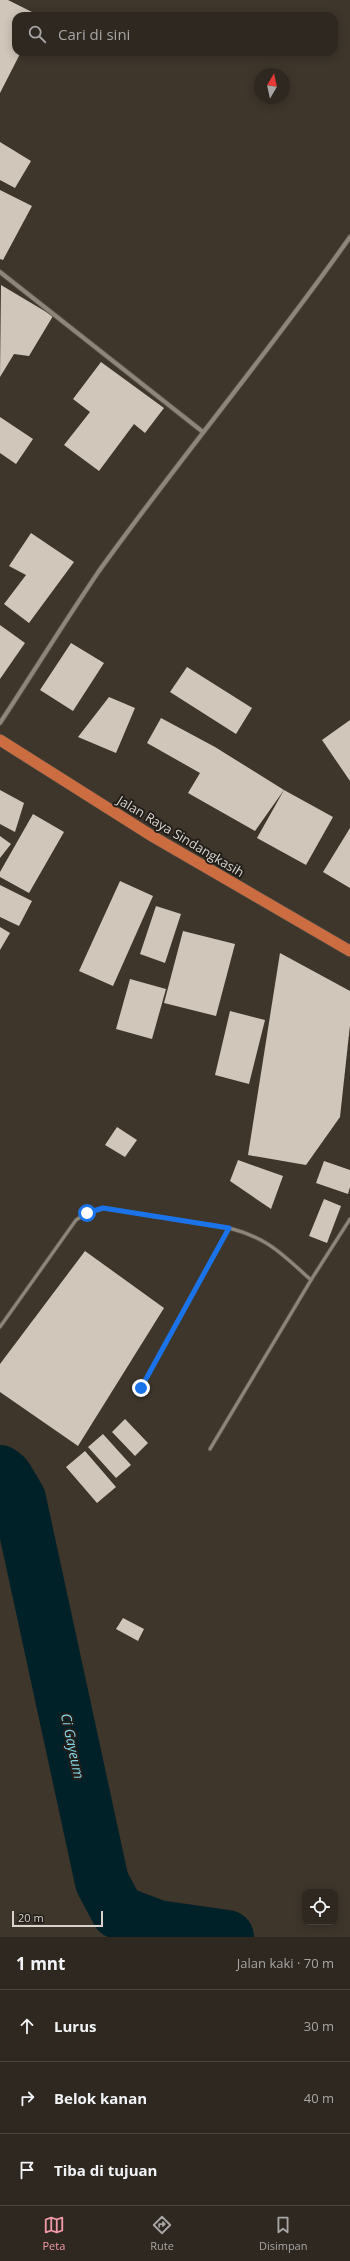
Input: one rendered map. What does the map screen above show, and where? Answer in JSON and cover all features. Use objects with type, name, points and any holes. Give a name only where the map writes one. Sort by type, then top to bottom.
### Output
[{"type":"highway","name":"Jalan Raya Sindangkasih","points":[[0,740],[152,836],[350,951]]},
{"type":"street","points":[[0,723],[99,572],[203,432],[304,301],[350,237]]},
{"type":"street","points":[[0,272],[203,432]]},
{"type":"lane","points":[[0,1327],[76,1220],[87,1213],[103,1208],[229,1228],[248,1233],[268,1242],[311,1280]]},
{"type":"lane","points":[[210,1449],[311,1280],[350,1219]]},
{"type":"lane","points":[[141,1388],[229,1228]]},
{"type":"building","points":[[0,0],[8,0],[32,12],[12,12],[12,56],[19,56],[0,93]]},
{"type":"building","points":[[0,142],[31,161],[15,188],[0,180]]},
{"type":"building","points":[[0,190],[32,206],[3,260],[0,259]]},
{"type":"building","points":[[1,285],[53,316],[29,356],[14,354],[0,377]]},
{"type":"building","points":[[101,362],[164,408],[145,433],[134,424],[99,471],[64,445],[90,412],[73,399]]},
{"type":"building","points":[[0,417],[33,439],[16,464],[0,453]]},
{"type":"building","points":[[31,533],[74,562],[29,623],[4,604],[26,575],[9,566]]},
{"type":"building","points":[[0,625],[25,643],[0,679]]},
{"type":"building","points":[[71,643],[104,663],[73,711],[40,690]]},
{"type":"building","points":[[187,667],[252,708],[236,734],[170,692]]},
{"type":"building","points":[[109,697],[135,708],[116,753],[78,737]]},
{"type":"building","points":[[161,718],[215,747],[284,790],[255,831],[188,793],[200,773],[147,743]]},
{"type":"building","points":[[350,720],[350,781],[322,740]]},
{"type":"building","points":[[0,790],[24,803],[15,832],[0,824]]},
{"type":"building","points":[[284,790],[333,817],[306,865],[257,838]]},
{"type":"building","points":[[33,814],[64,832],[29,893],[0,877],[0,872]]},
{"type":"building","points":[[350,828],[350,888],[323,872]]},
{"type":"building","points":[[0,836],[11,844],[0,858]]},
{"type":"building","points":[[120,881],[153,896],[113,986],[79,971]]},
{"type":"building","points":[[0,885],[32,901],[19,926],[0,917]]},
{"type":"building","points":[[156,906],[181,914],[165,963],[140,954]]},
{"type":"building","points":[[0,927],[10,933],[0,950]]},
{"type":"building","points":[[183,931],[235,944],[216,1016],[164,1003]]},
{"type":"building","points":[[280,953],[350,991],[350,1025],[340,1117],[306,1165],[248,1155]]},
{"type":"building","points":[[130,979],[166,989],[152,1039],[116,1029]]},
{"type":"building","points":[[230,1011],[265,1020],[249,1084],[215,1075]]},
{"type":"building","points":[[117,1127],[137,1140],[125,1157],[105,1145]]},
{"type":"building","points":[[238,1160],[283,1176],[271,1209],[230,1181]]},
{"type":"building","points":[[324,1161],[350,1170],[350,1187],[348,1194],[316,1183]]},
{"type":"building","points":[[324,1199],[341,1206],[327,1243],[309,1236]]},
{"type":"building","points":[[85,1251],[164,1308],[78,1446],[0,1392],[0,1364]]},
{"type":"building","points":[[125,1419],[148,1443],[135,1456],[112,1432]]},
{"type":"building","points":[[103,1434],[131,1465],[116,1478],[88,1447]]},
{"type":"building","points":[[85,1451],[116,1487],[97,1503],[66,1467]]},
{"type":"building","points":[[123,1618],[144,1629],[138,1641],[116,1629]]},
{"type":"waterway","name":"Ci Gayeum","points":[[0,1472],[6,1477],[19,1499],[102,1882],[118,1912],[157,1927],[227,1937]]},
{"type":"route","points":[[87,1213],[103,1208],[229,1228],[141,1388]]}]
